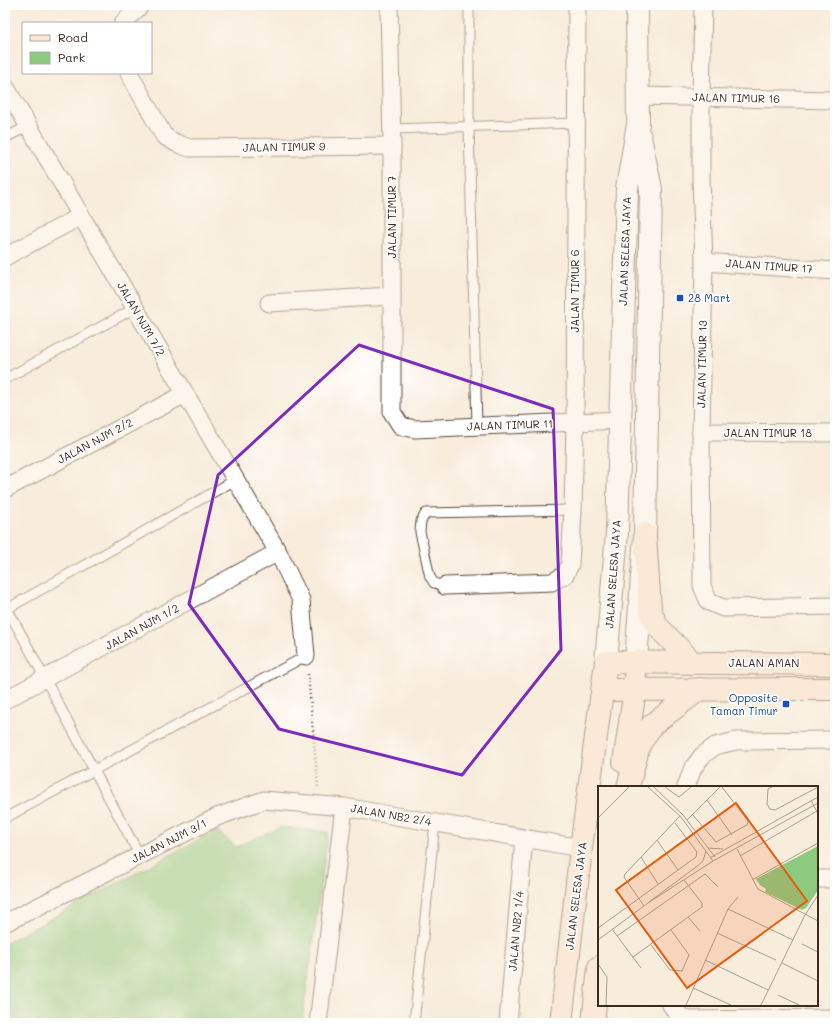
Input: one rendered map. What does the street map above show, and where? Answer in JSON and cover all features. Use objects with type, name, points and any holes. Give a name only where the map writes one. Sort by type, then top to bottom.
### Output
[{"type":"main road","points":[[645,534],[650,610],[656,626],[693,663]]},
{"type":"main road","name":"JALAN AMAN","points":[[606,662],[835,664]]},
{"type":"main road","name":"JALAN SELESA JAYA","points":[[561,1023],[581,848],[606,662]]},
{"type":"main road","name":"JALAN SELESA JAYA","points":[[621,786],[635,690],[636,662]]},
{"type":"main road","points":[[628,786],[639,745],[652,725],[700,689]]},
{"type":"main road","points":[[603,690],[835,689]]},
{"type":"main road","points":[[593,1023],[598,976]]},
{"type":"street","points":[[124,22],[141,5]]},
{"type":"street","name":"JALAN TIMUR 7","points":[[389,5],[392,137],[392,412],[401,426]]},
{"type":"street","name":"JALAN TIMUR 6","points":[[445,586],[552,582],[565,575],[570,565],[575,423],[577,5]]},
{"type":"street","name":"JALAN SELESA JAYA","points":[[606,662],[617,533],[627,188],[638,124],[637,5]]},
{"type":"street","name":"JALAN TIMUR 13","points":[[703,5],[700,97],[704,262],[701,432],[702,586],[709,602],[723,608],[835,606]]},
{"type":"street","name":"JALAN TIMUR 9","points":[[130,74],[164,136],[189,148],[392,137]]},
{"type":"street","name":"JALAN NJM 7/2","points":[[5,86],[278,552],[301,600],[306,656]]},
{"type":"street","name":"JALAN TIMUR 16","points":[[638,96],[835,100]]},
{"type":"street","name":"JALAN SELESA JAYA","points":[[636,662],[645,534],[651,189],[638,124]]},
{"type":"street","points":[[5,257],[81,216]]},
{"type":"street","name":"JALAN TIMUR 17","points":[[704,262],[835,270]]},
{"type":"street","points":[[269,303],[392,296]]},
{"type":"street","name":"JALAN NJM 2/2","points":[[5,489],[185,394]]},
{"type":"street","name":"JALAN TIMUR 11","points":[[401,426],[414,429],[620,420]]},
{"type":"street","name":"JALAN TIMUR 18","points":[[701,432],[835,433]]},
{"type":"street","name":"JALAN NJM 1/2","points":[[5,700],[278,552]]},
{"type":"street","points":[[686,786],[693,768],[702,756],[715,746],[736,741],[835,740]]},
{"type":"street","name":"JALAN NJM 3/1","points":[[5,923],[218,817],[264,800],[344,807]]},
{"type":"street","name":"JALAN NB2 2/4","points":[[318,1023],[344,807],[581,848]]},
{"type":"street","name":"JALAN NB2 1/4","points":[[508,1023],[524,839]]},
{"type":"street","points":[[818,879],[835,879]]},
{"type":"street","points":[[673,1009],[682,1018],[689,1020],[835,1018]]},
{"type":"lane","points":[[469,5],[469,127],[477,427]]},
{"type":"lane","points":[[392,137],[469,127],[576,123]]},
{"type":"lane","points":[[5,138],[28,126]]},
{"type":"lane","points":[[5,379],[135,308]]},
{"type":"lane","points":[[140,856],[46,679],[6,608],[235,480]]},
{"type":"lane","points":[[445,586],[434,583],[430,577],[420,532],[421,521],[426,514],[573,510]]},
{"type":"lane","points":[[5,818],[306,656]]},
{"type":"lane","points":[[414,1023],[435,823]]},
{"type":"path","points":[[306,656],[320,804]]},
{"type":"highlighted area","points":[[359,345],[553,409],[561,650],[462,775],[279,729],[189,604],[218,475]]},
{"type":"green space","points":[[281,827],[328,832],[302,1023],[5,1023],[5,943],[217,830],[236,847]]},
{"type":"place","name":"28 Mart","points":[[680,298]]},
{"type":"place","name":"Opposite Taman Timur","points":[[786,704]]}]
